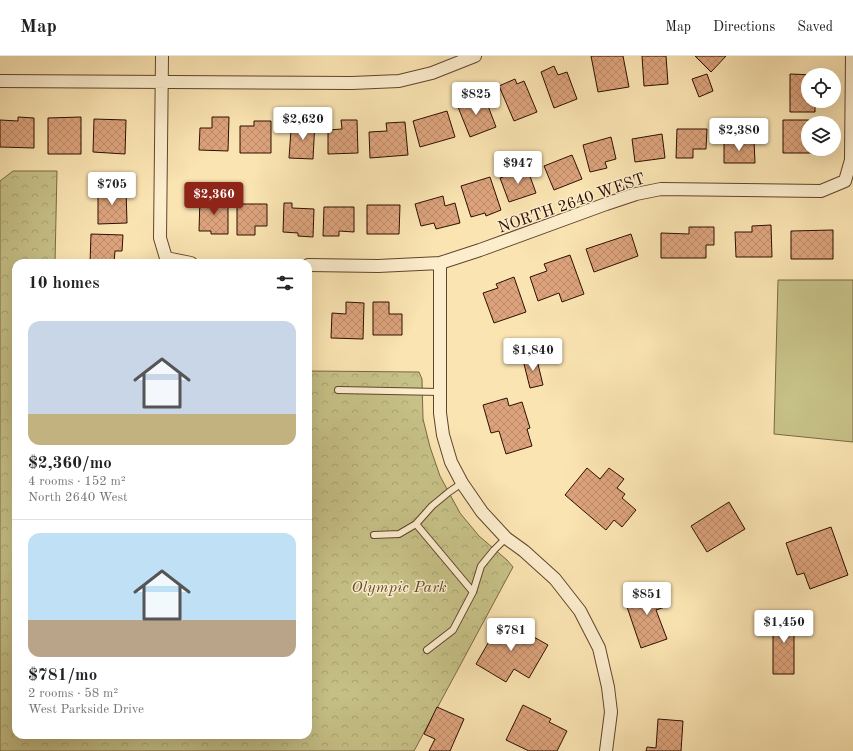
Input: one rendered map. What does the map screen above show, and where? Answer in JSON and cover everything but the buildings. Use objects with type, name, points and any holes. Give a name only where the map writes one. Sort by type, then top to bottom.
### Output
[{"type":"street","points":[[162,56],[160,238],[166,258],[171,259]]},
{"type":"street","points":[[0,81],[352,83],[399,81],[432,73],[475,56]]},
{"type":"street","name":"NORTH 2640 WEST","points":[[312,265],[378,266],[440,263],[606,204],[636,194],[661,189],[821,191],[845,181],[851,160],[852,56]]},
{"type":"street","points":[[440,263],[440,413],[443,435],[451,462],[462,483],[482,512],[506,538],[524,551],[555,579],[580,611],[599,648],[608,687],[611,712],[606,751]]},
{"type":"lane","points":[[338,390],[440,392]]},
{"type":"lane","points":[[374,535],[399,534],[416,524],[432,506],[462,483]]},
{"type":"lane","points":[[416,524],[473,592]]},
{"type":"lane","points":[[427,650],[453,630],[473,592],[481,566],[506,538]]},
{"type":"green space","name":"Olympic Park","points":[[13,171],[57,171],[55,259],[12,259],[12,739],[312,739],[312,371],[419,372],[422,379],[423,419],[430,447],[440,476],[460,513],[479,536],[513,567],[414,751],[0,751],[0,181]]},
{"type":"green space","points":[[778,280],[853,280],[853,442],[774,434]]}]
